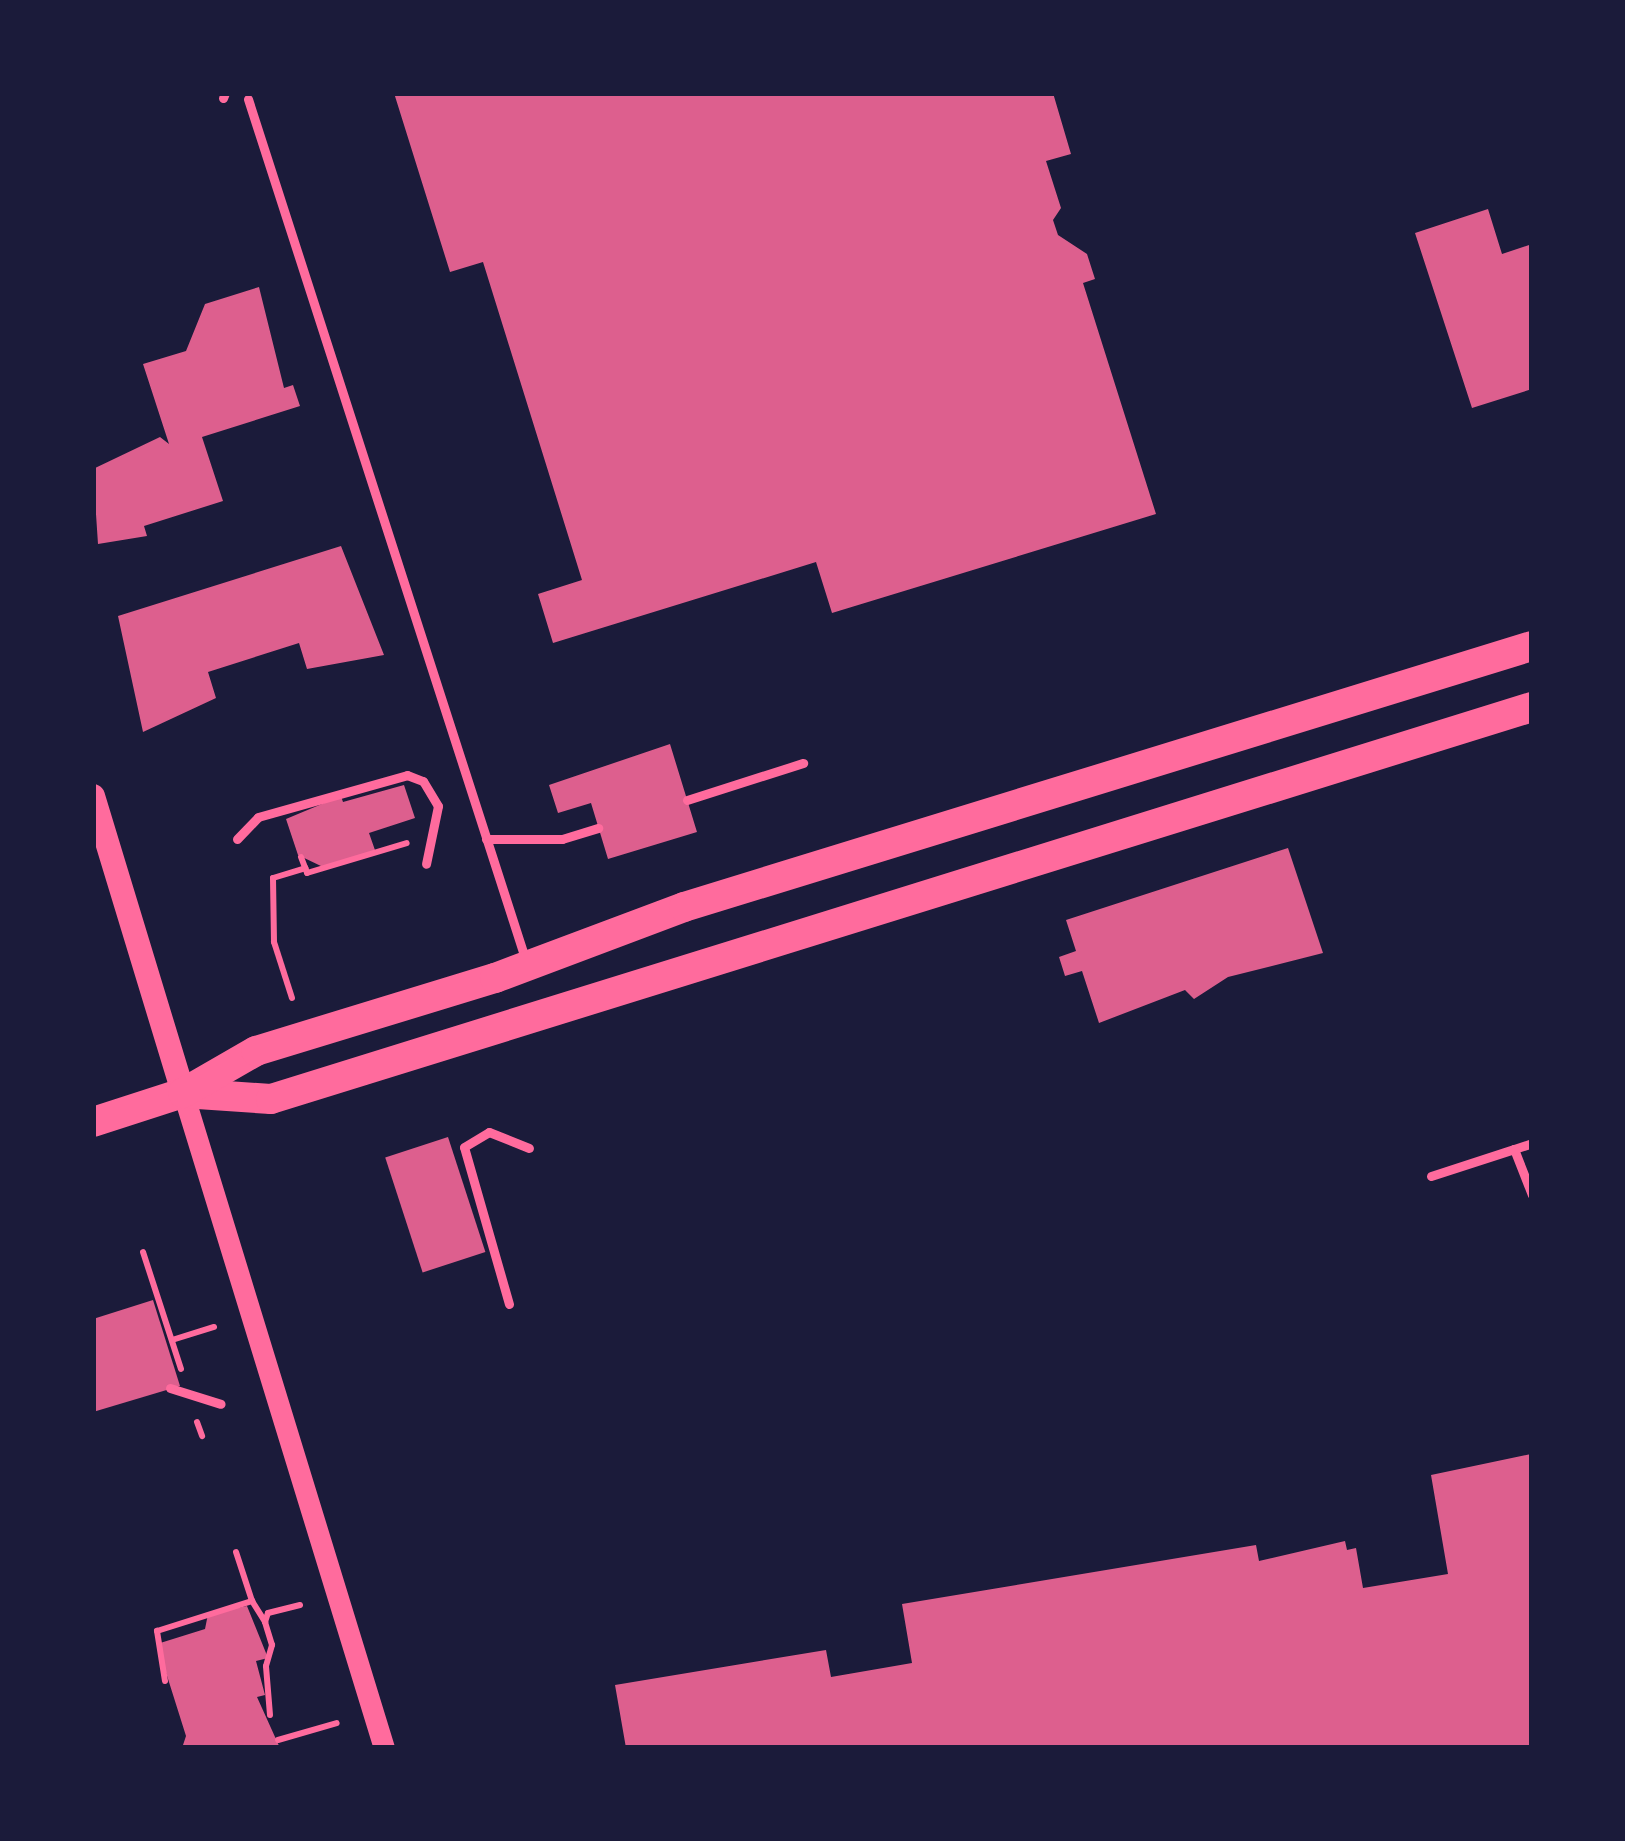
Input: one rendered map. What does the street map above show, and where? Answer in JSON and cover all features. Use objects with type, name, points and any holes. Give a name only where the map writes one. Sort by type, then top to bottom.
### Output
[{"type":"main road","points":[[93,1122],[183,1093],[256,1051],[527,966],[706,900],[1532,646]]},
{"type":"main road","points":[[183,1093],[271,1099],[1532,707]]},
{"type":"main road","points":[[93,796],[183,1093]]},
{"type":"street","points":[[183,1093],[384,1748]]},
{"type":"lane","points":[[248,99],[527,966]]},
{"type":"lane","points":[[687,800],[803,763]]},
{"type":"lane","points":[[237,838],[258,817],[407,775],[423,781],[438,806],[426,864]]},
{"type":"lane","points":[[486,838],[562,839],[598,828]]},
{"type":"lane","points":[[508,1304],[464,1147],[489,1132],[529,1148]]},
{"type":"lane","points":[[1431,1175],[1532,1143]]},
{"type":"lane","points":[[1514,1149],[1532,1195]]},
{"type":"lane","points":[[170,1388],[221,1405]]},
{"type":"path","points":[[292,998],[274,942],[273,878],[402,846],[419,828]]},
{"type":"path","points":[[301,857],[306,868]]},
{"type":"path","points":[[143,1252],[202,1436]]},
{"type":"path","points":[[171,1340],[214,1327]]},
{"type":"path","points":[[236,1552],[272,1645],[266,1666],[270,1715]]},
{"type":"path","points":[[165,1681],[157,1631],[252,1601]]},
{"type":"path","points":[[265,1622],[268,1613],[300,1605]]},
{"type":"path","points":[[278,1740],[338,1723]]},
{"type":"building","points":[[394,93],[1053,93],[1071,154],[1046,161],[1061,208],[1053,220],[1058,235],[1087,254],[1095,279],[1083,283],[1156,514],[832,613],[816,562],[553,643],[538,594],[582,580],[483,262],[450,272]]},
{"type":"building","points":[[1488,209],[1502,254],[1532,244],[1532,389],[1472,408],[1415,233]]},
{"type":"building","points":[[259,287],[284,388],[293,385],[300,406],[202,437],[223,501],[144,526],[147,536],[98,544],[93,469],[160,437],[169,444],[143,364],[186,351],[205,304]]},
{"type":"building","points":[[341,546],[384,655],[307,669],[299,643],[208,672],[216,698],[143,732],[118,616]]},
{"type":"building","points":[[670,744],[697,832],[608,859],[591,803],[558,813],[549,785]]},
{"type":"building","points":[[404,785],[415,818],[369,833],[376,853],[323,867],[298,855],[286,819],[341,796],[343,802]]},
{"type":"building","points":[[1288,848],[1323,953],[1228,977],[1194,999],[1185,990],[1099,1023],[1082,971],[1065,976],[1059,957],[1076,951],[1066,920]]},
{"type":"building","points":[[448,1137],[485,1252],[423,1272],[385,1157]]},
{"type":"building","points":[[153,1300],[180,1386],[93,1412],[93,1319]]},
{"type":"building","points":[[1531,1454],[1532,1748],[626,1748],[615,1685],[826,1650],[831,1677],[912,1663],[902,1604],[1256,1545],[1259,1561],[1345,1541],[1347,1550],[1356,1548],[1363,1588],[1448,1574],[1431,1475]]},
{"type":"building","points":[[247,1606],[268,1658],[256,1661],[265,1695],[257,1697],[280,1748],[182,1748],[186,1736],[157,1644],[205,1629],[208,1614]]}]
